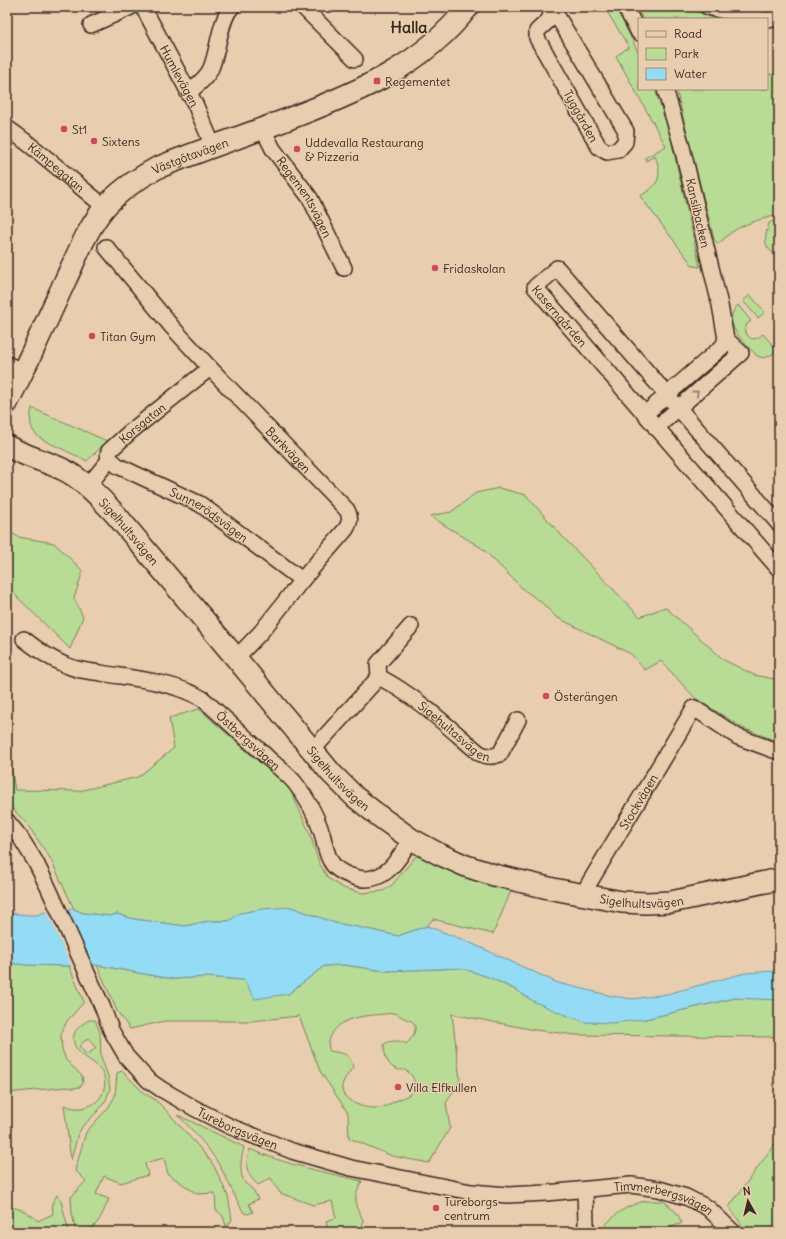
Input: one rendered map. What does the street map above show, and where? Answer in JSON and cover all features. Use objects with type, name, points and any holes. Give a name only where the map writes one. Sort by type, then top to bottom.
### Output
[{"type":"street","points":[[91,25],[131,7]]},
{"type":"street","name":"Humlevägen","points":[[142,7],[194,104],[213,146]]},
{"type":"street","points":[[188,93],[201,82],[211,70],[224,20],[232,7]]},
{"type":"street","points":[[303,7],[355,59]]},
{"type":"street","name":"Västgötavägen","points":[[7,402],[15,368],[89,230],[105,207],[131,183],[151,171],[353,93],[393,73],[428,48],[459,18],[468,7]]},
{"type":"street","points":[[625,7],[638,31]]},
{"type":"street","points":[[708,7],[741,16],[755,18]]},
{"type":"street","name":"Tyggården","points":[[555,8],[626,132],[625,142],[618,150],[607,152],[599,147],[537,38],[537,31],[549,20],[555,8]]},
{"type":"street","points":[[768,20],[779,18]]},
{"type":"street","name":"Kanslibacken","points":[[665,90],[681,143],[720,305],[726,339]]},
{"type":"street","name":"Kämpegatan","points":[[7,128],[58,166],[83,190],[105,207]]},
{"type":"street","name":"Regementsvägen","points":[[262,129],[273,149],[310,198],[344,268]]},
{"type":"street","name":"Barkvägen","points":[[106,247],[172,327],[347,510],[349,515],[350,519],[346,529],[302,580],[261,632],[243,653],[236,658]]},
{"type":"street","name":"Kaserngården","points":[[779,524],[557,268],[535,288],[779,569]]},
{"type":"street","points":[[645,414],[722,346],[726,339],[735,346],[741,354],[656,428]]},
{"type":"street","name":"Korsgatan","points":[[87,487],[110,459],[108,454],[109,451],[130,432],[210,368]]},
{"type":"street","name":"Sigelhultsvägen","points":[[7,446],[15,451],[68,472],[87,487],[117,516],[330,773],[355,797],[411,839],[439,854],[473,868],[523,882],[584,896],[622,902],[671,902],[779,879]]},
{"type":"street","name":"Sunnerödsvägen","points":[[110,459],[118,466],[200,504],[302,580]]},
{"type":"street","points":[[311,750],[378,677],[378,664],[411,626]]},
{"type":"street","name":"Östbergsvägen","points":[[24,639],[32,646],[52,658],[77,669],[155,682],[189,691],[203,699],[294,782],[308,801],[330,859],[336,867],[345,874],[365,879],[374,878],[384,874],[394,864],[411,839]]},
{"type":"street","name":"Sigehultasvägen","points":[[378,677],[393,684],[433,714],[484,756],[490,757],[500,754],[518,720]]},
{"type":"street","name":"Stockvägen","points":[[584,896],[588,885],[694,708],[738,737],[779,752]]},
{"type":"street","name":"Tureborgsvägen","points":[[7,822],[20,837],[35,861],[94,988],[118,1044],[126,1056],[148,1080],[161,1089],[229,1126],[260,1139],[292,1151],[351,1168],[471,1192],[508,1195],[546,1194],[585,1190]]},
{"type":"street","name":"Timmerbergsvägen","points":[[585,1190],[632,1185],[659,1189],[686,1198],[708,1208],[733,1232]]},
{"type":"street","points":[[585,1190],[585,1232]]},
{"type":"green space","points":[[604,7],[616,7],[638,52],[638,90],[655,90],[670,135],[700,267],[693,266],[640,196],[655,184],[659,175],[659,169],[655,156],[646,161],[645,158],[666,146],[616,56],[629,47]]},
{"type":"green space","points":[[636,7],[685,7],[713,18],[642,18]]},
{"type":"green space","points":[[768,74],[779,75],[779,215],[747,224],[732,232],[720,243],[717,243],[714,239],[676,90],[768,90]]},
{"type":"green space","points":[[779,218],[779,259],[770,251],[766,244],[766,235],[769,223]]},
{"type":"green space","points":[[750,295],[765,312],[758,318],[743,301]]},
{"type":"green space","points":[[738,305],[751,321],[747,324],[745,330],[748,336],[755,339],[763,334],[777,350],[770,356],[762,358],[756,355],[736,332],[732,319],[733,312]]},
{"type":"green space","points":[[32,408],[107,441],[87,461],[45,441],[35,434],[31,423]]},
{"type":"green space","points":[[499,488],[526,495],[561,535],[640,617],[665,607],[724,660],[754,675],[779,680],[779,742],[743,728],[695,698],[661,661],[645,670],[631,654],[556,617],[540,601],[524,590],[483,549],[430,516],[451,512],[476,493]]},
{"type":"green space","points":[[7,530],[18,537],[54,543],[83,571],[74,598],[83,617],[70,649],[7,587]]},
{"type":"green space","points":[[199,709],[290,789],[310,834],[319,863],[328,878],[343,888],[362,893],[383,891],[392,885],[416,856],[511,891],[493,934],[433,919],[427,926],[398,936],[335,923],[291,907],[241,913],[229,921],[209,921],[185,926],[134,919],[117,914],[110,916],[83,913],[74,909],[50,858],[27,824],[7,803],[7,745],[15,790],[79,791],[138,777],[174,748],[169,718]]},
{"type":"green space","points":[[7,963],[69,966],[84,1002],[67,1021],[61,1034],[62,1049],[66,1060],[82,1076],[83,1083],[80,1087],[7,1093]]},
{"type":"green space","points":[[97,965],[174,979],[206,977],[244,980],[288,994],[324,966],[344,965],[385,971],[462,968],[491,978],[516,990],[533,1001],[645,1019],[735,998],[778,999],[779,1037],[576,1035],[535,1030],[452,1014],[460,1080],[446,1103],[450,1128],[429,1163],[392,1156],[349,1138],[348,1113],[320,1071],[299,1016],[251,1021],[165,1021],[130,1029],[117,1011]],"holes":[[[394,1013],[414,1023],[415,1032],[406,1044],[395,1041],[384,1044],[387,1060],[395,1069],[406,1070],[411,1074],[416,1085],[413,1091],[409,1094],[387,1106],[373,1108],[364,1107],[348,1099],[343,1093],[343,1083],[353,1067],[348,1056],[342,1053],[330,1051],[328,1045],[330,1038],[335,1029],[349,1020],[358,1017]]]},
{"type":"green space","points":[[89,1020],[95,1020],[100,1032],[101,1057],[108,1076],[110,1089],[106,1100],[98,1111],[82,1127],[78,1134],[71,1160],[64,1105],[79,1108],[93,1104],[102,1095],[105,1082],[100,1068],[82,1054],[74,1043],[73,1039],[75,1032]],"holes":[[[88,1038],[96,1048],[87,1055],[79,1046]]]},
{"type":"green space","points":[[122,1071],[144,1093],[164,1108],[214,1166],[228,1196],[232,1219],[226,1226],[223,1216],[216,1210],[215,1193],[197,1194],[168,1174],[164,1158],[145,1163],[148,1175],[121,1183],[104,1176],[96,1194],[109,1199],[101,1217],[94,1226],[89,1229],[76,1232],[72,1214],[71,1197],[86,1181],[75,1170],[86,1132],[108,1108],[115,1096],[117,1073]]},
{"type":"green space","points":[[178,1115],[244,1147],[241,1161],[243,1180],[253,1190],[258,1199],[249,1204],[253,1212],[248,1214],[244,1213],[214,1156]]},
{"type":"green space","points":[[779,1138],[779,1232],[747,1232],[729,1207]]},
{"type":"green space","points":[[250,1149],[291,1164],[362,1181],[356,1194],[356,1206],[363,1220],[362,1232],[329,1232],[326,1221],[336,1218],[332,1201],[313,1205],[280,1193],[271,1178],[258,1185],[248,1173],[247,1160]]},
{"type":"green space","points":[[57,1195],[61,1201],[69,1232],[7,1232],[7,1207],[17,1208],[24,1211],[38,1221],[53,1214],[52,1203]]},
{"type":"green space","points":[[644,1201],[664,1201],[677,1213],[682,1223],[658,1232],[599,1232],[619,1212]]},
{"type":"water","points":[[291,907],[335,923],[398,936],[427,926],[464,940],[558,983],[612,996],[633,999],[667,994],[745,973],[776,971],[779,972],[779,1000],[735,998],[645,1019],[613,1023],[585,1022],[533,1001],[516,990],[491,978],[462,968],[385,971],[344,965],[324,966],[288,994],[255,999],[244,980],[206,977],[174,979],[97,965],[69,966],[7,963],[7,913],[37,915],[45,912],[74,909],[83,913],[110,916],[117,914],[134,919],[185,926],[209,921],[229,921],[240,913],[262,909]],"holes":[[[425,943],[435,944],[440,949],[436,954],[429,956],[419,954],[417,949],[420,946]]]},
{"type":"pier","points":[[67,908],[93,967],[72,968],[46,910]]},
{"type":"waterway","points":[[386,953],[419,951],[447,953],[470,958]]},
{"type":"place","name":"Regementet","points":[[377,81]]},
{"type":"place","name":"St1","points":[[64,129]]},
{"type":"place","name":"Sixtens","points":[[94,141]]},
{"type":"place","name":"Uddevalla Restaurang & Pizzeria","points":[[297,149]]},
{"type":"place","name":"Fridaskolan","points":[[435,268]]},
{"type":"place","name":"Titan Gym","points":[[92,336]]},
{"type":"place","name":"Österängen","points":[[546,696]]},
{"type":"place","name":"Villa Elfkullen","points":[[398,1087]]},
{"type":"place","name":"Tureborgs centrum","points":[[436,1208]]},
{"type":"district","name":"Halla","points":[[409,27]]}]
